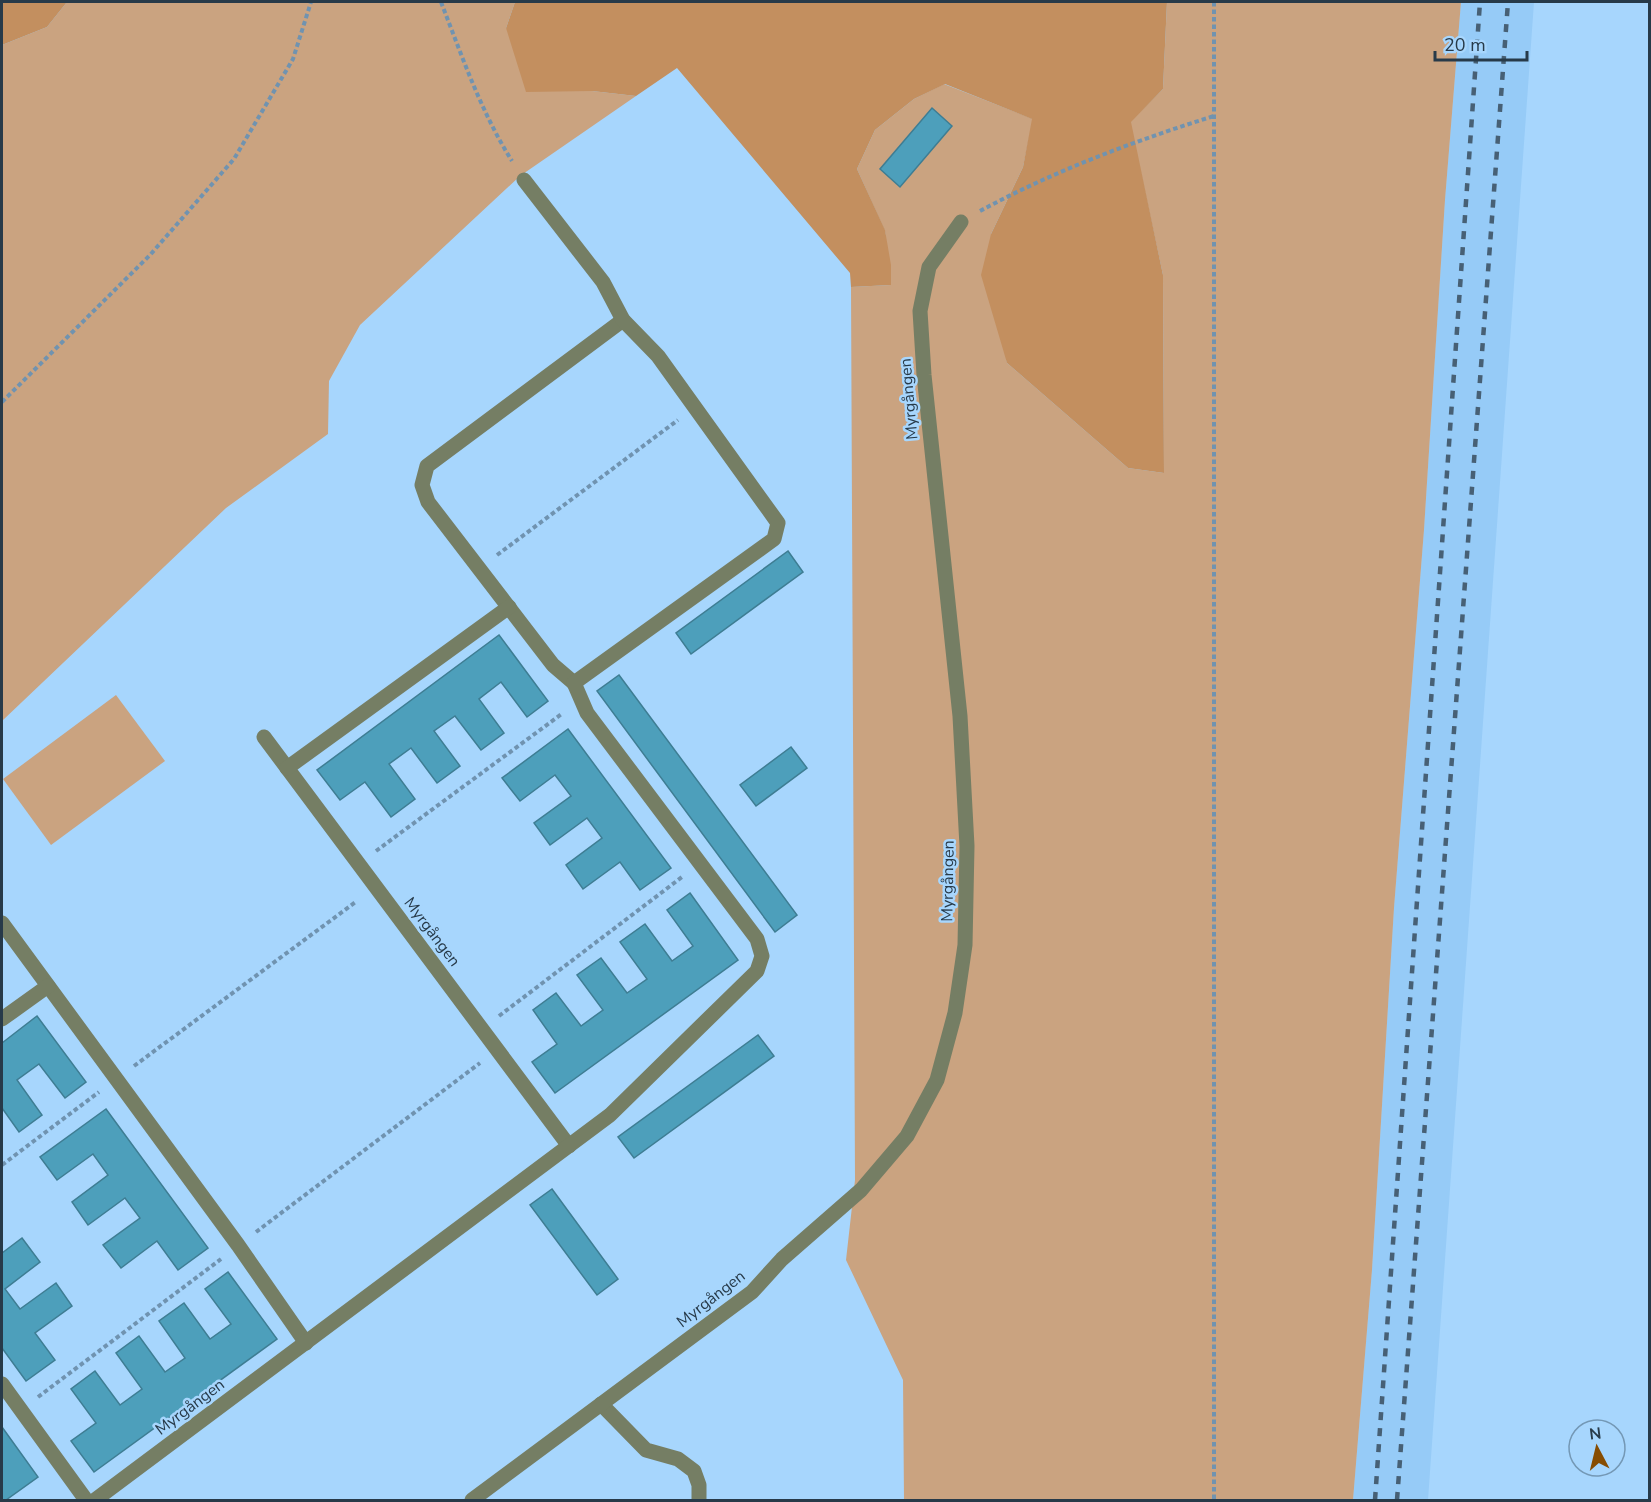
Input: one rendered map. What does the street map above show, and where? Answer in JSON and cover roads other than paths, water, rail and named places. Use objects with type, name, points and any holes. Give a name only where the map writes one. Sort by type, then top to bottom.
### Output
[{"type":"street","points":[[524,180],[603,282],[623,320],[658,356],[778,523],[774,539],[574,683]]},
{"type":"street","name":"Myrgången","points":[[472,1500],[752,1292],[783,1259],[861,1190],[908,1136],[937,1080],[955,1013],[965,945],[967,846],[960,716],[924,375],[920,310],[929,267],[961,222]]},
{"type":"street","name":"Myrgången","points":[[94,1500],[610,1115],[757,971],[762,956],[757,939],[588,713],[574,683],[553,665],[429,502],[422,485],[427,466],[623,320]]},
{"type":"street","points":[[287,768],[509,607]]},
{"type":"street","name":"Myrgången","points":[[264,737],[569,1146]]},
{"type":"street","points":[[2,923],[238,1245],[306,1343]]},
{"type":"street","points":[[2,1019],[48,986]]},
{"type":"street","points":[[2,1384],[86,1500]]},
{"type":"street","points":[[601,1404],[646,1450],[678,1459],[694,1471],[699,1485],[699,1500]]},
{"type":"railway","points":[[1375,1500],[1480,2]]},
{"type":"railway","points":[[1397,1500],[1508,2]]}]
